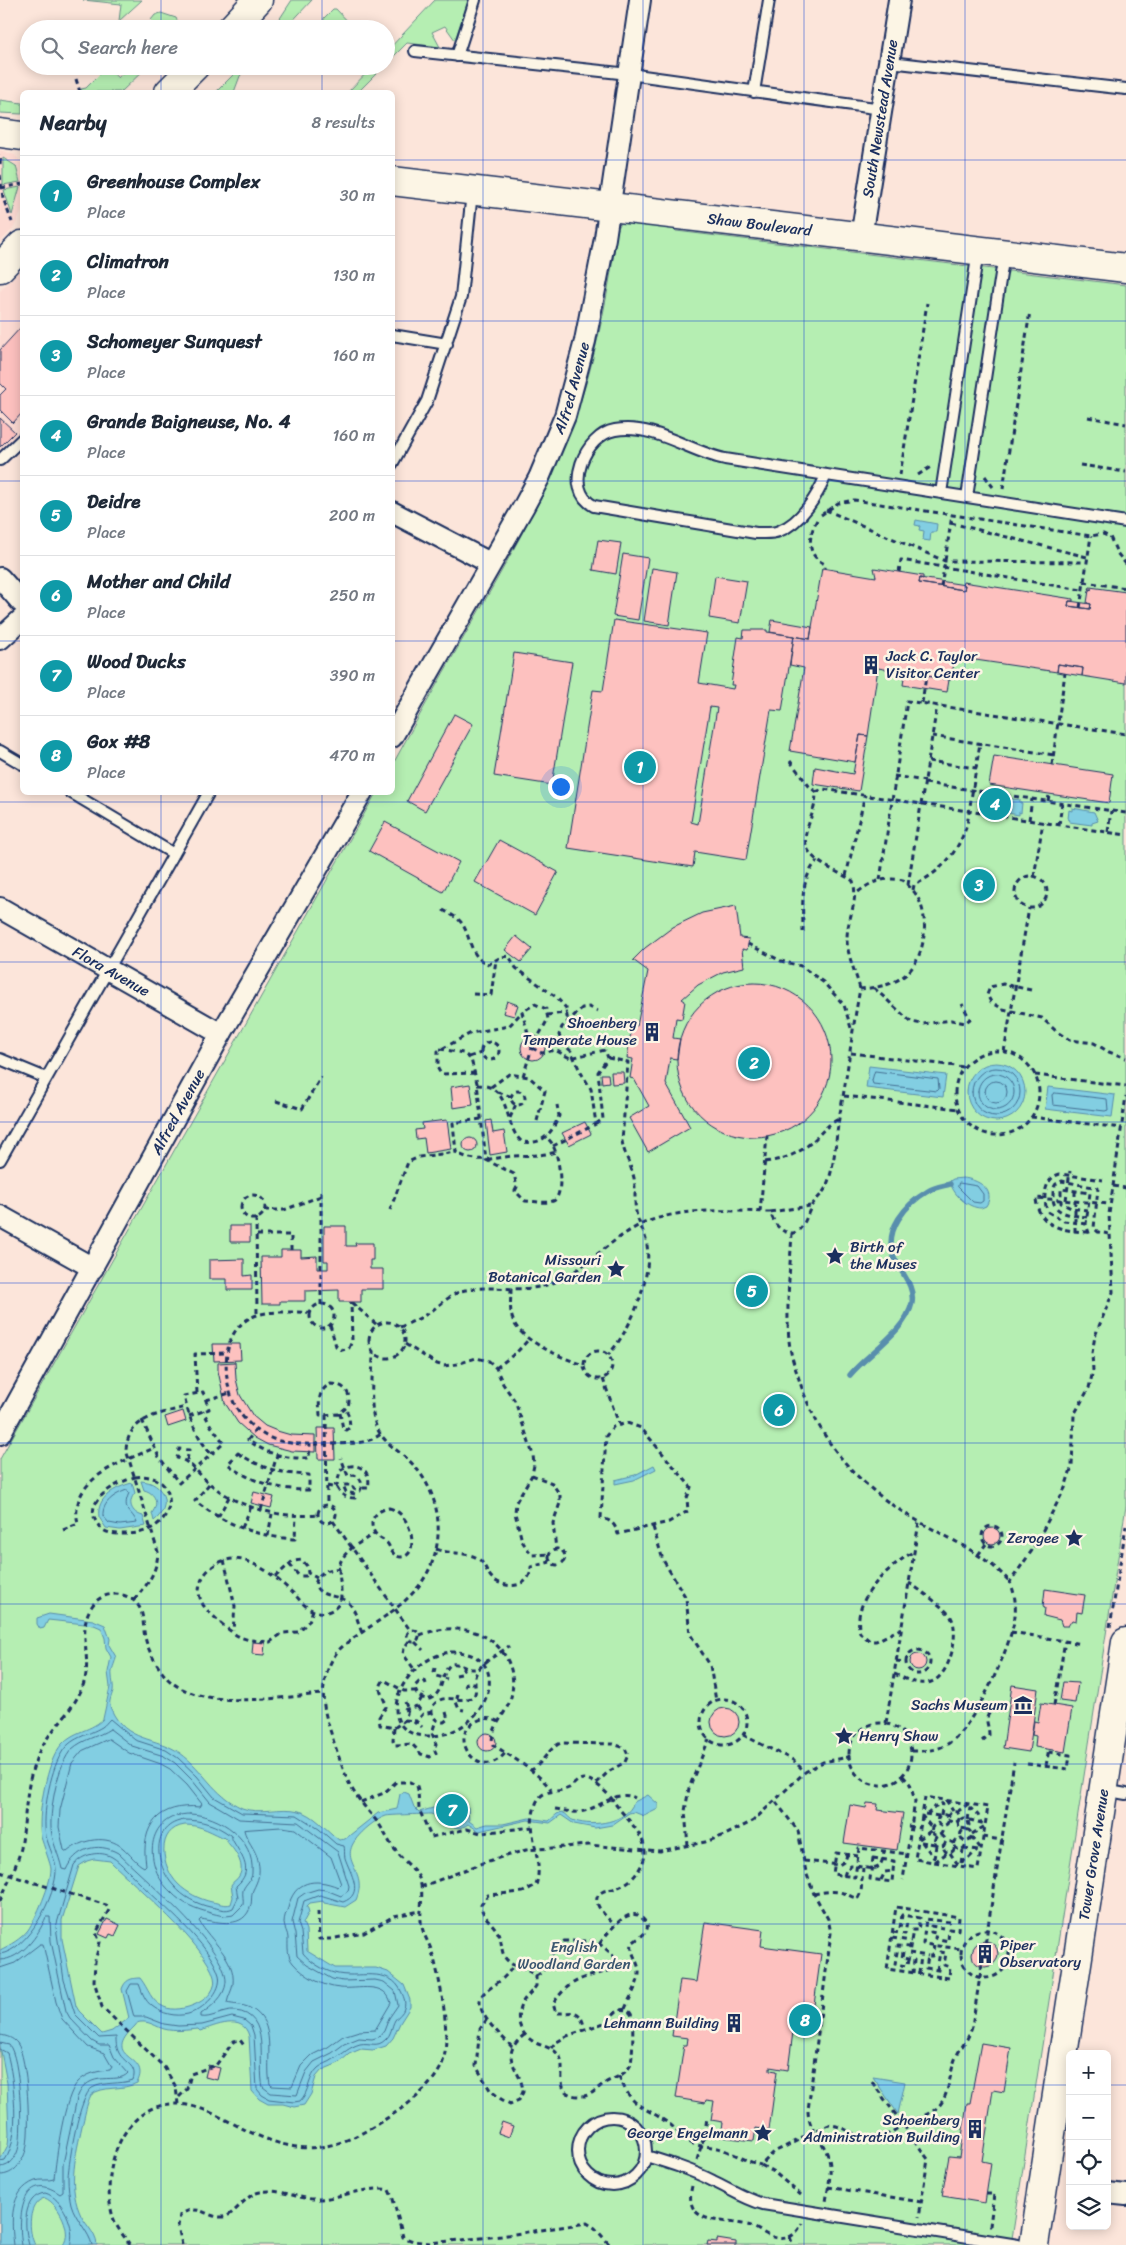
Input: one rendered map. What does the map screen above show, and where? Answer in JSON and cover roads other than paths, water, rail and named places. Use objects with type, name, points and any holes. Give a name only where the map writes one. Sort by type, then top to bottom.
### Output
[{"type":"street","points":[[239,20],[258,0]]},
{"type":"street","name":"Alfred Avenue","points":[[395,732],[539,478],[565,416],[587,332],[610,207],[640,0]]},
{"type":"street","name":"South Newstead Avenue","points":[[861,237],[900,0]]},
{"type":"street","points":[[171,90],[186,75]]},
{"type":"street","points":[[195,90],[198,75]]},
{"type":"street","name":"Shaw Boulevard","points":[[395,181],[1126,268]]},
{"type":"street","points":[[0,268],[18,233]]},
{"type":"street","points":[[395,514],[490,564]]},
{"type":"street","points":[[0,578],[20,601]]},
{"type":"street","points":[[0,640],[20,621]]},
{"type":"street","name":"Alfred Avenue","points":[[0,1434],[353,795]]},
{"type":"street","name":"Flora Avenue","points":[[0,908],[221,1034]]},
{"type":"street","points":[[0,1216],[93,1268]]},
{"type":"street","name":"Tower Grove Avenue","points":[[1034,2245],[1115,1792],[1126,1642]]},
{"type":"street","points":[[1111,2193],[1126,2195]]},
{"type":"lane","points":[[457,56],[475,0]]},
{"type":"lane","points":[[754,92],[769,0]]},
{"type":"lane","points":[[415,51],[629,74],[882,109]]},
{"type":"lane","points":[[890,62],[1126,89]]},
{"type":"lane","points":[[395,459],[427,401],[461,297],[472,191]]},
{"type":"lane","points":[[941,493],[991,252]]},
{"type":"lane","points":[[967,497],[991,252]]},
{"type":"lane","points":[[395,335],[447,344]]},
{"type":"lane","points":[[826,475],[814,499],[798,517],[780,531],[756,533],[594,506],[588,503],[580,492],[579,474],[584,456],[596,439],[605,433],[615,430],[634,430],[664,437],[716,457],[1126,522]]},
{"type":"lane","points":[[0,460],[20,441]]},
{"type":"lane","points":[[0,751],[20,763]]},
{"type":"lane","points":[[75,795],[174,854]]},
{"type":"lane","points":[[0,1160],[206,795]]},
{"type":"lane","points":[[0,1059],[46,1078]]},
{"type":"lane","points":[[619,2117],[629,2121],[639,2129],[646,2141],[646,2156],[643,2168],[634,2178],[619,2185],[609,2185],[594,2180],[584,2171],[578,2153],[578,2145],[582,2134],[591,2124],[601,2118],[619,2117]]},
{"type":"lane","points":[[646,2156],[677,2165],[714,2181],[740,2196],[763,2204],[1018,2245]]},
{"type":"water","points":[[916,520],[937,524],[936,532],[931,532],[930,541],[923,540],[924,531],[919,530],[920,526],[915,525]]},
{"type":"water","points":[[997,797],[1020,800],[1020,803],[1022,803],[1021,813],[1019,812],[1019,815],[995,811],[996,808],[991,803]]},
{"type":"water","points":[[1072,808],[1094,812],[1098,821],[1092,823],[1092,825],[1069,822],[1069,810],[1072,811]]},
{"type":"water","points":[[990,1063],[1002,1063],[1012,1067],[1021,1076],[1025,1098],[1017,1113],[1002,1121],[990,1121],[980,1117],[971,1108],[967,1098],[967,1086],[971,1076],[980,1067]]},
{"type":"water","points":[[869,1066],[946,1075],[943,1097],[866,1088]]},
{"type":"water","points":[[1048,1087],[1115,1095],[1112,1117],[1045,1109]]},
{"type":"water","points":[[963,1178],[974,1180],[984,1186],[989,1195],[986,1206],[981,1208],[971,1206],[957,1195],[950,1181]]},
{"type":"water","points":[[654,1465],[656,1469],[634,1480],[615,1484],[615,1480],[635,1475]]},
{"type":"water","points":[[141,1481],[149,1482],[155,1486],[163,1496],[163,1509],[154,1521],[152,1513],[156,1503],[155,1499],[148,1491],[144,1490]]},
{"type":"water","points":[[132,1483],[135,1493],[131,1500],[132,1507],[139,1515],[143,1516],[146,1526],[120,1530],[106,1528],[99,1517],[101,1504],[108,1494]]},
{"type":"water","points":[[49,1614],[93,1620],[105,1625],[110,1639],[109,1645],[116,1657],[112,1671],[113,1689],[110,1707],[117,1720],[125,1728],[180,1753],[223,1796],[242,1808],[256,1811],[285,1809],[299,1811],[315,1819],[339,1840],[345,1839],[378,1813],[397,1809],[400,1794],[404,1792],[409,1794],[414,1807],[419,1812],[433,1808],[446,1797],[456,1799],[468,1807],[469,1821],[477,1827],[529,1818],[549,1821],[562,1812],[573,1820],[582,1823],[609,1822],[624,1815],[634,1802],[648,1795],[658,1804],[658,1809],[644,1816],[634,1812],[629,1813],[612,1825],[595,1828],[574,1824],[561,1815],[550,1823],[528,1820],[479,1831],[468,1824],[458,1828],[453,1827],[431,1814],[389,1816],[375,1822],[357,1838],[351,1847],[350,1856],[359,1888],[356,1900],[345,1907],[324,1903],[323,1901],[310,1903],[307,1906],[309,1912],[303,1923],[306,1930],[307,1951],[335,1968],[376,1968],[388,1972],[404,1985],[410,2000],[410,2007],[393,2038],[386,2046],[373,2050],[361,2049],[349,2054],[339,2063],[322,2070],[316,2077],[311,2094],[304,2105],[294,2107],[283,2104],[268,2104],[259,2099],[252,2091],[249,2036],[246,2029],[241,2025],[228,2023],[200,2031],[198,2029],[177,2031],[164,2029],[147,2022],[138,2022],[125,2037],[122,2045],[124,2052],[138,2066],[140,2073],[137,2083],[125,2087],[101,2090],[91,2095],[77,2147],[74,2168],[76,2200],[81,2215],[94,2236],[97,2245],[63,2245],[66,2233],[63,2219],[55,2206],[45,2198],[35,2205],[32,2211],[30,2225],[35,2245],[0,2245],[0,2160],[8,2145],[9,2134],[7,2083],[0,2046],[0,1950],[19,1939],[28,1930],[49,1883],[51,1869],[41,1837],[40,1817],[46,1781],[53,1759],[67,1739],[92,1727],[103,1719],[110,1687],[108,1672],[111,1657],[106,1648],[101,1628],[94,1625],[48,1620],[44,1628],[40,1629],[37,1624],[37,1618]],"holes":[[[185,1825],[202,1828],[227,1839],[227,1842],[236,1853],[240,1862],[241,1872],[231,1885],[233,1897],[231,1904],[226,1905],[207,1901],[189,1893],[172,1877],[165,1859],[165,1841],[175,1828]],[[94,1859],[110,1861],[168,1916],[198,1949],[214,1977],[214,1985],[211,1992],[205,1998],[189,2007],[180,2009],[164,2007],[153,1998],[140,1978],[137,1978],[131,1979],[122,1989],[129,2018],[112,2031],[102,2034],[79,2011],[76,2006],[62,1939],[62,1920],[79,1866]]]},
{"type":"water","points":[[873,2077],[905,2082],[898,2114]]},
{"type":"waterway","points":[[850,1375],[894,1333],[902,1323],[912,1303],[909,1284],[894,1257],[891,1247],[894,1228],[905,1210],[920,1196],[933,1188],[950,1184]]},
{"type":"place","name":"Jack C. Taylor Visitor Center","points":[[871,665]]},
{"type":"place","name":"Greenhouse Complex","points":[[640,767]]},
{"type":"place","name":"Grande Baigneuse, No. 4","points":[[995,804]]},
{"type":"place","name":"Schomeyer Sunquest","points":[[979,885]]},
{"type":"place","name":"Shoenberg Temperate House","points":[[652,1032]]},
{"type":"place","name":"Climatron","points":[[754,1063]]},
{"type":"place","name":"Birth of the Muses","points":[[835,1256]]},
{"type":"place","name":"Missouri Botanical Garden","points":[[616,1269]]},
{"type":"place","name":"Deidre","points":[[752,1291]]},
{"type":"place","name":"Mother and Child","points":[[779,1410]]},
{"type":"place","name":"Zerogee","points":[[1074,1538]]},
{"type":"place","name":"Sachs Museum","points":[[1023,1705]]},
{"type":"place","name":"Henry Shaw","points":[[844,1736]]},
{"type":"place","name":"Wood Ducks","points":[[452,1810]]},
{"type":"place","name":"Piper Observatory","points":[[985,1954]]},
{"type":"place","name":"Gox #8","points":[[805,2020]]},
{"type":"place","name":"Lehmann Building","points":[[734,2023]]},
{"type":"place","name":"Schoenberg Administration Building","points":[[975,2129]]},
{"type":"place","name":"George Engelmann","points":[[763,2133]]},
{"type":"park label","name":"English Woodland Garden","points":[[574,1956]]}]
